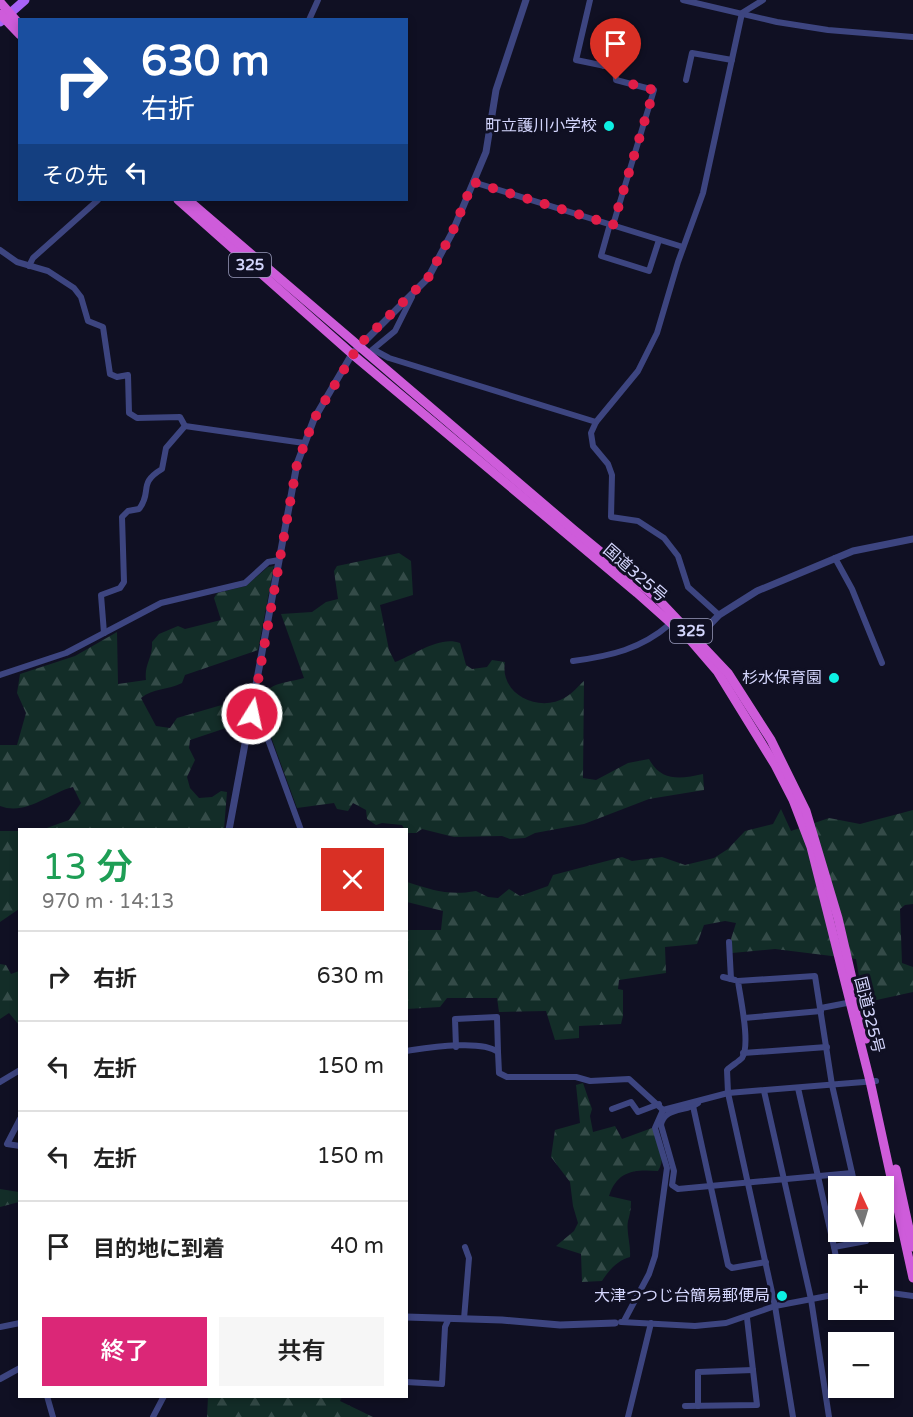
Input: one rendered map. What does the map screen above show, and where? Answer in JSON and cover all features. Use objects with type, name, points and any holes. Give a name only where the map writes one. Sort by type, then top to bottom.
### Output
[{"type":"highway","points":[[0,2],[4,17],[18,34]]},
{"type":"highway","points":[[4,17],[18,24]]},
{"type":"highway","name":"国道325号","points":[[179,201],[352,354],[637,593],[670,624],[695,640]]},
{"type":"highway","name":"国道325号","points":[[189,201],[658,599],[728,673],[771,740],[806,811],[838,918],[854,1002],[913,1247]]},
{"type":"highway","name":"国道325号","points":[[873,1081],[913,1278]]},
{"type":"main road","points":[[4,17],[25,0]]},
{"type":"street","points":[[310,18],[318,0]]},
{"type":"street","points":[[374,350],[395,331],[412,297],[436,264],[473,182],[486,152],[496,90],[526,0]]},
{"type":"street","points":[[590,0],[576,60],[615,68],[616,80],[654,90],[601,256],[649,271],[659,240]]},
{"type":"street","points":[[683,0],[828,30],[913,37]]},
{"type":"street","points":[[719,615],[688,587],[678,556],[664,538],[638,521],[611,517],[612,475],[608,464],[593,446],[591,439],[596,422],[621,394],[649,352],[703,193],[742,13],[763,0]]},
{"type":"street","points":[[604,66],[615,26]]},
{"type":"street","points":[[686,80],[692,53],[732,60]]},
{"type":"street","points":[[473,182],[683,247]]},
{"type":"street","points":[[29,266],[33,258],[97,201]]},
{"type":"street","points":[[0,250],[17,262],[48,272],[74,288],[81,297],[88,321],[96,321],[103,327],[110,374],[117,378],[128,375],[129,413],[137,418],[180,417],[184,426]]},
{"type":"street","points":[[229,828],[297,464],[304,443],[314,419],[352,354],[412,297]]},
{"type":"street","points":[[361,347],[374,350],[389,358],[596,422]]},
{"type":"street","points":[[184,426],[304,443]]},
{"type":"street","points":[[104,633],[101,595],[120,588],[124,582],[122,517],[128,511],[139,509],[144,502],[147,481],[162,469],[166,448],[184,426]]},
{"type":"street","points":[[695,640],[719,615],[756,591],[835,558],[872,546],[913,538]]},
{"type":"street","points":[[835,558],[852,589],[882,663]]},
{"type":"street","points":[[0,675],[44,663],[161,603],[245,583],[268,562],[279,560]]},
{"type":"street","points":[[573,661],[614,656],[653,638],[670,624]]},
{"type":"street","points":[[254,701],[300,828]]},
{"type":"street","points":[[729,942],[734,980],[744,1018],[743,1053],[727,1070],[729,1093],[776,1306],[793,1417]]},
{"type":"street","points":[[723,977],[734,980],[811,974],[815,976],[832,1085],[853,1176]]},
{"type":"street","points":[[744,1018],[821,1010],[854,1002]]},
{"type":"street","points":[[456,1047],[455,1019],[497,1017],[499,1073],[503,1076],[576,1077],[590,1081],[629,1079],[661,1107]]},
{"type":"street","points":[[408,1051],[485,1046],[498,1052]]},
{"type":"street","points":[[743,1053],[826,1047]]},
{"type":"street","points":[[0,1082],[18,1071]]},
{"type":"street","points":[[612,1109],[631,1102],[638,1112],[729,1093],[873,1081]]},
{"type":"street","points":[[798,1088],[835,1254]]},
{"type":"street","points":[[764,1090],[811,1299],[829,1417]]},
{"type":"street","points":[[702,1100],[693,1106],[667,1113],[662,1119],[661,1125],[674,1171],[672,1185],[683,1190],[713,1188],[852,1173]]},
{"type":"street","points":[[693,1106],[713,1188],[728,1265],[732,1268],[766,1262]]},
{"type":"street","points":[[624,1321],[649,1274],[655,1256],[667,1168],[655,1128],[661,1107]]},
{"type":"street","points":[[4,1144],[18,1122]]},
{"type":"street","points":[[834,1247],[861,1242]]},
{"type":"street","points":[[464,1318],[468,1258],[465,1247]]},
{"type":"street","points":[[894,1293],[913,1296]]},
{"type":"street","points":[[408,1317],[464,1318],[560,1325],[624,1321],[695,1326],[726,1323],[747,1318],[776,1306],[828,1296]]},
{"type":"street","points":[[408,1382],[442,1384],[445,1327],[449,1318]]},
{"type":"street","points":[[685,1406],[757,1405],[747,1318]]},
{"type":"street","points":[[0,1327],[18,1323]]},
{"type":"street","points":[[628,1417],[651,1323]]},
{"type":"street","points":[[0,1379],[18,1369]]},
{"type":"street","points":[[698,1406],[698,1372],[753,1370]]},
{"type":"street","points":[[48,1398],[53,1417]]},
{"type":"street","points":[[153,1417],[163,1398]]},
{"type":"green space","points":[[399,553],[411,561],[413,595],[380,605],[389,650],[395,662],[427,647],[452,641],[460,643],[466,665],[472,669],[487,667],[492,660],[505,662],[508,683],[515,692],[533,702],[555,702],[569,695],[584,681],[583,778],[596,780],[628,763],[649,759],[659,772],[672,777],[703,774],[704,790],[649,799],[584,824],[535,833],[525,838],[510,839],[502,836],[454,837],[422,829],[416,833],[408,833],[408,828],[404,828],[402,825],[382,823],[376,825],[367,819],[366,810],[353,803],[348,811],[337,809],[334,803],[297,808],[262,712],[263,702],[269,689],[274,686],[304,678],[281,614],[312,612],[326,602],[338,599],[334,571],[337,566]]},
{"type":"green space","points":[[274,566],[258,650],[185,675],[182,683],[150,692],[141,698],[156,726],[170,728],[177,718],[239,700],[244,711],[241,723],[190,740],[189,748],[195,760],[187,777],[190,788],[199,798],[212,797],[221,791],[227,792],[224,828],[47,828],[69,820],[81,803],[73,787],[28,806],[10,808],[0,806],[0,745],[17,745],[26,713],[17,693],[20,674],[75,656],[117,632],[118,684],[146,680],[152,642],[159,634],[178,626],[185,629],[221,620],[214,598],[217,593],[246,586],[268,567]]},
{"type":"green space","points":[[781,809],[791,831],[829,818],[860,824],[913,810],[913,904],[905,905],[900,909],[902,963],[913,967],[913,992],[872,1001],[862,994],[856,959],[775,949],[732,953],[731,939],[736,923],[725,921],[704,925],[697,944],[665,947],[666,973],[619,980],[618,989],[623,990],[621,1024],[579,1026],[579,1038],[555,1040],[546,1011],[499,1012],[497,998],[447,998],[440,1007],[408,1009],[408,930],[441,930],[443,911],[408,902],[408,882],[441,891],[457,893],[476,891],[488,897],[498,898],[509,889],[520,896],[548,886],[553,875],[622,857],[632,861],[662,857],[685,865],[714,858],[728,849],[745,831],[773,824]]},
{"type":"green space","points":[[0,831],[18,831],[18,910],[0,922]]},
{"type":"green space","points":[[0,964],[6,965],[11,974],[18,971],[18,1024],[9,1013],[0,1019]]},
{"type":"green space","points":[[583,1083],[592,1109],[590,1116],[593,1132],[615,1126],[622,1139],[652,1128],[657,1132],[662,1162],[658,1171],[628,1173],[612,1188],[609,1196],[631,1201],[628,1225],[630,1257],[614,1266],[602,1281],[582,1282],[581,1254],[556,1246],[574,1231],[578,1223],[570,1182],[551,1157],[555,1130],[580,1123],[576,1085]]},
{"type":"green space","points":[[0,1189],[18,1192],[18,1202],[0,1207]]},
{"type":"green space","points":[[208,1398],[342,1398],[340,1401],[373,1417],[207,1417]]},
{"type":"place","name":"町立護川小学校","points":[[609,126]]},
{"type":"place","name":"杉水保育園","points":[[834,678]]},
{"type":"place","name":"大津つつじ台簡易郵便局","points":[[782,1296]]},
{"type":"route","points":[[252,714],[297,464],[314,419],[331,387],[359,345],[376,327],[412,297],[428,278],[452,233],[473,182],[613,225],[654,90],[616,80]]}]
